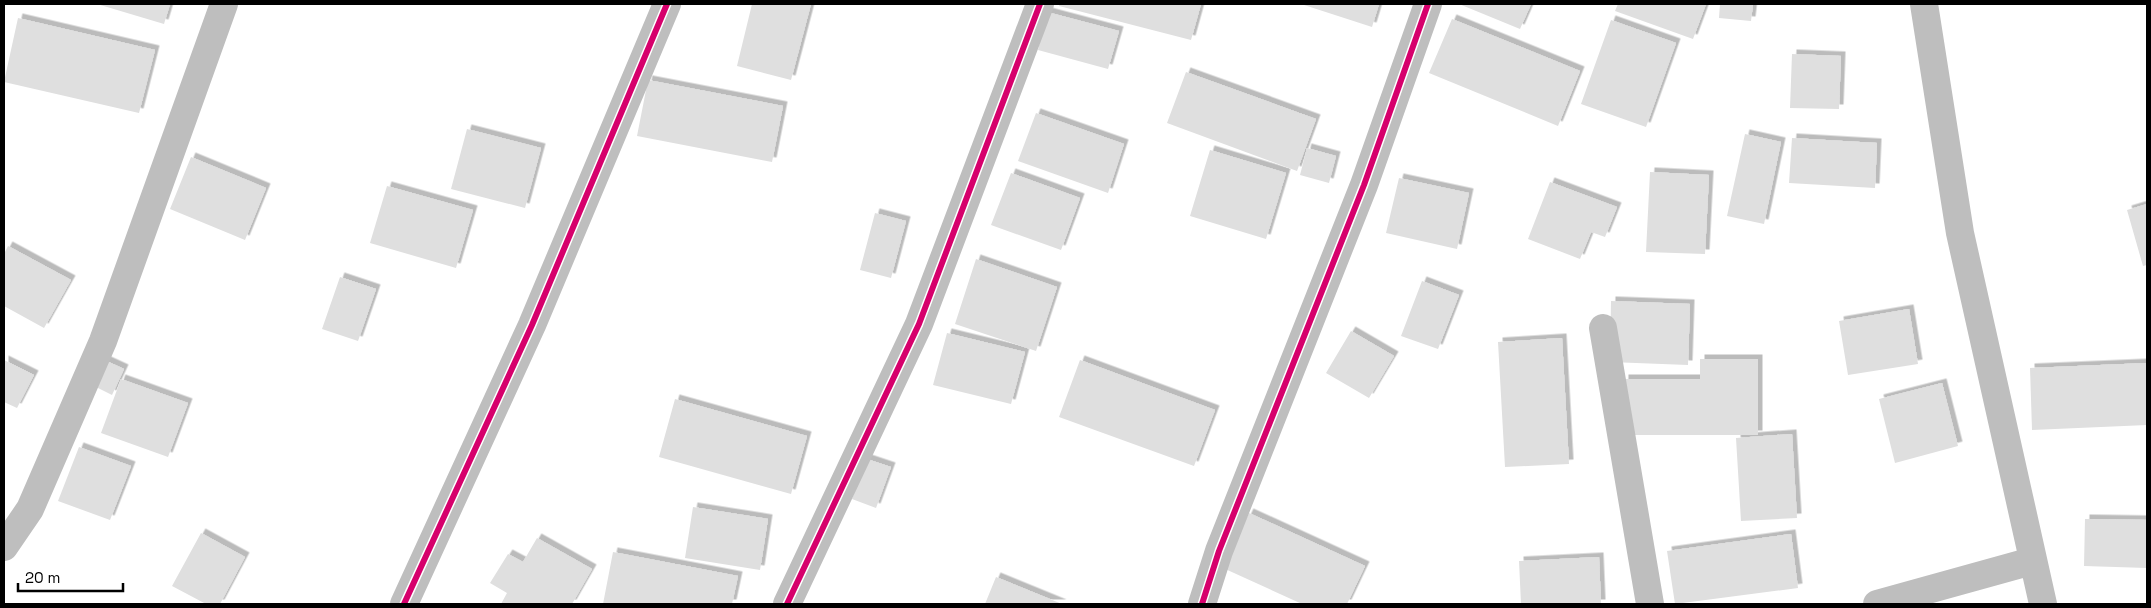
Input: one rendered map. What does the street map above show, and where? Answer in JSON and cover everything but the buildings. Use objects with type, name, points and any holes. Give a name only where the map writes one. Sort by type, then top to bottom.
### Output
[{"type":"street","points":[[4,548],[30,509],[103,341],[224,4]]},
{"type":"street","points":[[404,604],[532,325],[667,4]]},
{"type":"street","points":[[787,604],[919,324],[1040,4]]},
{"type":"street","points":[[1202,604],[1220,551],[1364,185],[1428,4]]},
{"type":"street","points":[[1924,4],[1960,234],[2043,604]]},
{"type":"street","points":[[1603,328],[1650,604]]},
{"type":"street","points":[[1877,604],[2032,561]]},
{"type":"cycle path","points":[[404,604],[532,325],[667,4]]},
{"type":"cycle path","points":[[787,604],[919,324],[1040,4]]},
{"type":"cycle path","points":[[1202,604],[1219,551],[1364,185],[1428,4]]}]
